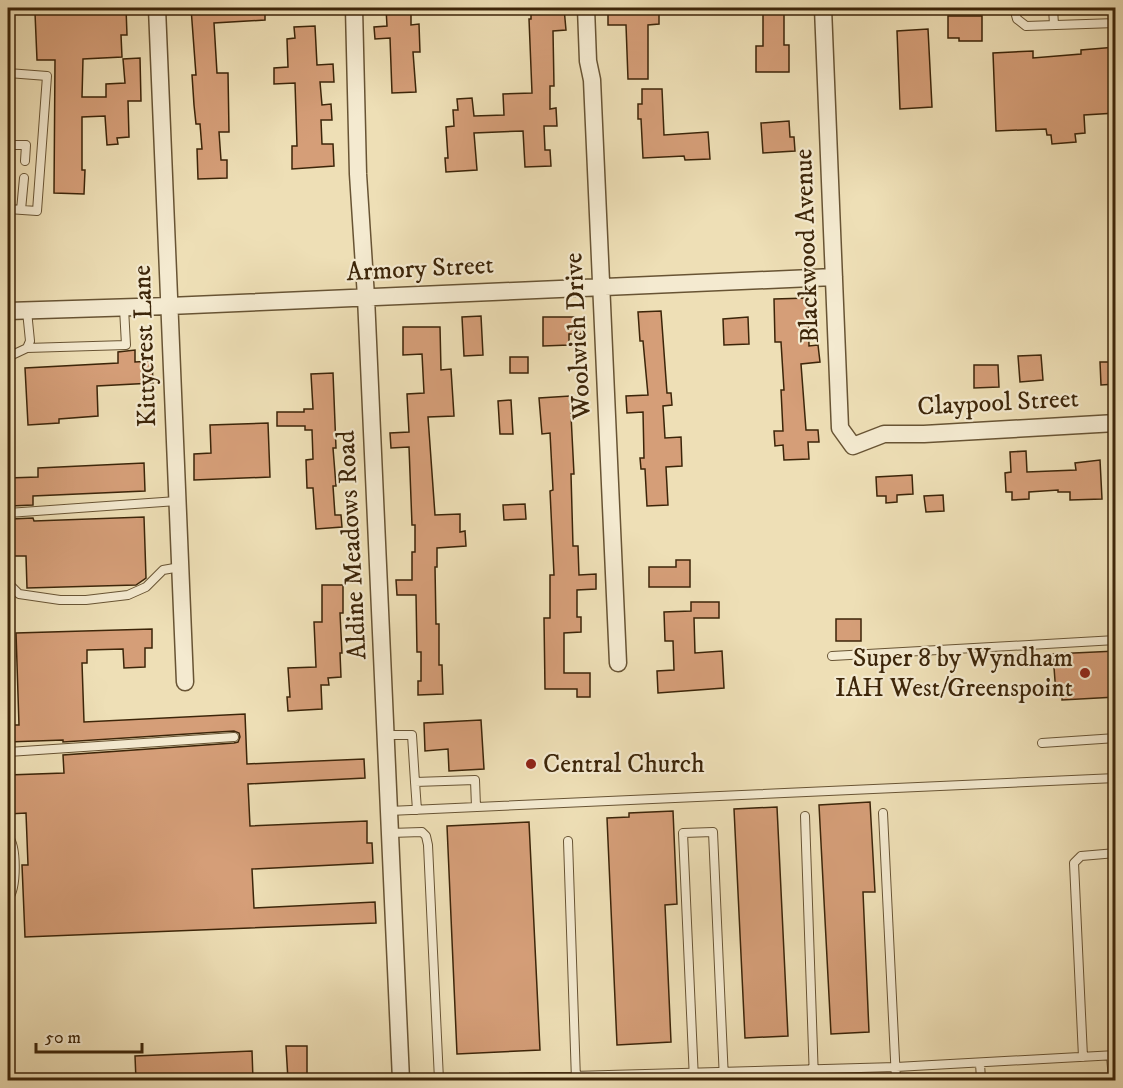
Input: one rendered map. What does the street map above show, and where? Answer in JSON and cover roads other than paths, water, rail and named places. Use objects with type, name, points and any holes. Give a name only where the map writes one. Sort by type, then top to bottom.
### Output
[{"type":"street","name":"Kittycrest Lane","points":[[157,8],[185,682]]},
{"type":"street","name":"Aldine Meadows Road","points":[[354,8],[358,174],[366,297],[401,1080]]},
{"type":"street","name":"Woolwich Drive","points":[[586,8],[588,61],[592,80],[618,663]]},
{"type":"street","name":"Blackwood Avenue","points":[[823,8],[840,428],[853,446],[884,434]]},
{"type":"street","name":"Armory Street","points":[[8,311],[834,277]]},
{"type":"street","name":"Claypool Street","points":[[884,434],[924,434],[1116,423]]},
{"type":"lane","points":[[1014,8],[1017,19],[1026,26],[1116,23]]},
{"type":"lane","points":[[1053,8],[1054,25]]},
{"type":"lane","points":[[8,73],[46,76],[37,211],[8,209]]},
{"type":"lane","points":[[8,145],[42,146]]},
{"type":"lane","points":[[25,161],[26,145]]},
{"type":"lane","points":[[21,210],[24,178]]},
{"type":"lane","points":[[8,413],[8,357],[27,348],[126,345],[124,308]]},
{"type":"lane","points":[[27,311],[30,341],[27,348]]},
{"type":"lane","points":[[8,513],[177,501]]},
{"type":"lane","points":[[8,583],[19,594],[60,600],[86,600],[128,595],[146,587],[163,570],[180,567]]},
{"type":"lane","points":[[832,656],[1116,640]]},
{"type":"lane","points":[[386,735],[412,735],[417,810]]},
{"type":"lane","points":[[8,752],[234,737]]},
{"type":"lane","points":[[1042,743],[1116,738]]},
{"type":"lane","points":[[389,811],[1116,778]]},
{"type":"lane","points":[[415,782],[475,780],[476,807]]},
{"type":"lane","points":[[883,813],[896,1080]]},
{"type":"lane","points":[[805,816],[814,1080]]},
{"type":"lane","points":[[390,833],[422,832],[426,836],[428,845],[439,1080]]},
{"type":"lane","points":[[694,1076],[683,833],[713,832],[724,1080]]},
{"type":"lane","points":[[8,836],[13,846],[14,879],[12,893],[8,899]]},
{"type":"lane","points":[[568,841],[576,1078]]},
{"type":"lane","points":[[1083,1057],[1074,862],[1081,856],[1116,853]]},
{"type":"lane","points":[[424,1080],[694,1076],[723,1070],[896,1067],[1114,1055],[1113,1080]]},
{"type":"lane","points":[[980,1063],[981,1080]]},
{"type":"place","name":"Super 8 by Wyndham IAH West/Greenspoint","points":[[1085,673]]},
{"type":"place","name":"Central Church","points":[[531,764]]}]
